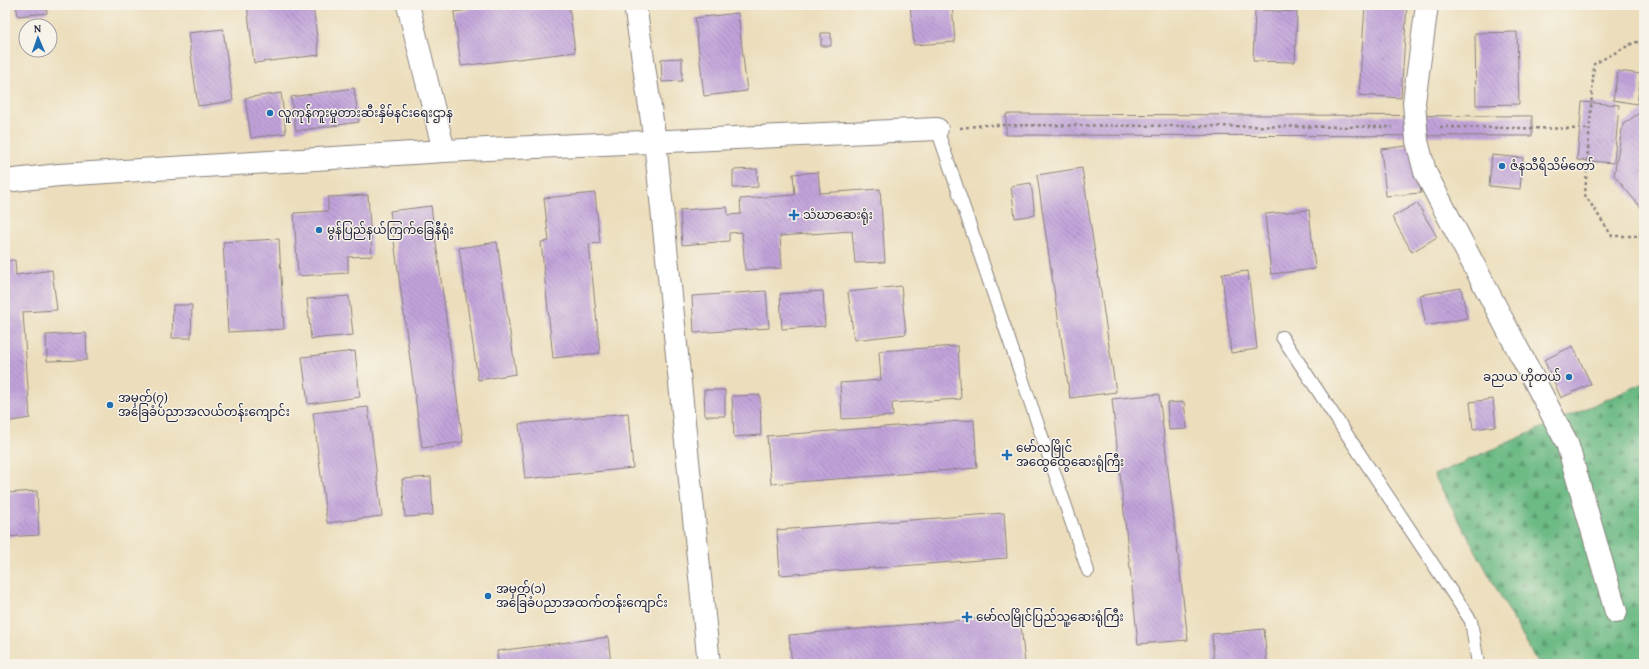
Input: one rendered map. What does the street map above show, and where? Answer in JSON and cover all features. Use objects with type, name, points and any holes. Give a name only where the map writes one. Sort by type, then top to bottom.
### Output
[{"type":"street","points":[[408,5],[444,151]]},
{"type":"street","points":[[635,5],[655,141],[709,664]]},
{"type":"street","points":[[1427,5],[1414,102],[1417,141],[1425,172],[1567,443],[1616,612]]},
{"type":"street","points":[[5,181],[59,175],[444,151],[937,130]]},
{"type":"lane","points":[[937,130],[1088,571]]},
{"type":"lane","points":[[1282,337],[1470,621],[1478,664]]},
{"type":"path","points":[[1644,43],[1635,42],[1594,64],[1585,195],[1612,236],[1644,236]]},
{"type":"path","points":[[937,130],[985,125],[1589,128]]},
{"type":"green space","points":[[1644,383],[1644,664],[1538,664],[1434,475]]},
{"type":"building","points":[[16,5],[46,5],[47,13],[18,16]]},
{"type":"building","points":[[247,5],[313,5],[319,55],[254,63]]},
{"type":"building","points":[[468,5],[569,5],[575,52],[461,66],[454,12],[469,10]]},
{"type":"building","points":[[742,5],[777,5],[777,6],[742,9]]},
{"type":"building","points":[[910,5],[952,5],[955,42],[914,45]]},
{"type":"building","points":[[1365,5],[1407,5],[1401,98],[1359,95]]},
{"type":"building","points":[[1255,10],[1297,12],[1295,62],[1253,61]]},
{"type":"building","points":[[738,13],[747,91],[704,96],[695,18]]},
{"type":"building","points":[[223,29],[233,101],[198,106],[188,33]]},
{"type":"building","points":[[1517,32],[1519,104],[1476,105],[1475,33]]},
{"type":"building","points":[[821,33],[831,33],[831,46],[821,46]]},
{"type":"building","points":[[682,58],[682,81],[662,82],[661,59]]},
{"type":"building","points":[[1618,71],[1641,74],[1637,104],[1613,100]]},
{"type":"building","points":[[354,88],[359,122],[296,131],[291,97]]},
{"type":"building","points":[[281,93],[286,133],[251,138],[245,98]]},
{"type":"building","points":[[1582,102],[1619,105],[1614,163],[1577,160]]},
{"type":"building","points":[[1644,110],[1644,208],[1641,208],[1614,175],[1623,124]]},
{"type":"building","points":[[1006,114],[1532,116],[1532,136],[1006,135]]},
{"type":"building","points":[[1415,145],[1421,193],[1386,196],[1381,149]]},
{"type":"building","points":[[1492,155],[1523,158],[1520,189],[1489,186]]},
{"type":"building","points":[[1082,168],[1116,392],[1070,398],[1037,175]]},
{"type":"building","points":[[757,169],[758,187],[733,188],[733,170]]},
{"type":"building","points":[[818,172],[820,193],[880,189],[885,262],[855,263],[852,231],[780,236],[782,268],[745,270],[742,232],[729,233],[729,241],[682,245],[680,210],[727,207],[728,215],[741,214],[740,199],[795,195],[793,174]]},
{"type":"building","points":[[1031,183],[1035,215],[1015,218],[1011,186]]},
{"type":"building","points":[[595,193],[600,243],[589,244],[600,353],[553,358],[541,242],[549,241],[544,198]]},
{"type":"building","points":[[368,195],[372,256],[348,257],[348,273],[298,276],[294,213],[328,211],[328,197]]},
{"type":"building","points":[[1417,203],[1437,237],[1412,252],[1392,217]]},
{"type":"building","points":[[431,206],[463,442],[422,448],[390,211]]},
{"type":"building","points":[[1309,210],[1315,269],[1271,274],[1265,214]]},
{"type":"building","points":[[1644,218],[1644,250],[1640,240],[1640,230]]},
{"type":"building","points":[[279,239],[284,329],[228,332],[223,242]]},
{"type":"building","points":[[497,242],[516,374],[478,380],[459,248]]},
{"type":"building","points":[[15,260],[16,275],[52,270],[57,310],[23,312],[30,418],[5,422],[5,261]]},
{"type":"building","points":[[1248,271],[1257,349],[1231,353],[1222,274]]},
{"type":"building","points":[[901,286],[906,334],[854,340],[848,292]]},
{"type":"building","points":[[1461,288],[1467,318],[1426,326],[1420,295]]},
{"type":"building","points":[[766,291],[769,328],[694,333],[692,296]]},
{"type":"building","points":[[823,291],[825,326],[782,329],[780,294]]},
{"type":"building","points":[[349,296],[353,335],[311,339],[307,299]]},
{"type":"building","points":[[173,305],[192,305],[191,338],[172,338]]},
{"type":"building","points":[[86,333],[87,360],[47,361],[46,335]]},
{"type":"building","points":[[958,346],[961,399],[892,403],[893,416],[842,419],[840,383],[881,380],[879,351]]},
{"type":"building","points":[[1573,346],[1591,384],[1561,398],[1544,360]]},
{"type":"building","points":[[355,351],[360,397],[308,404],[302,357]]},
{"type":"building","points":[[704,390],[725,390],[725,416],[705,416]]},
{"type":"building","points":[[1159,394],[1188,640],[1138,644],[1112,399]]},
{"type":"building","points":[[760,395],[761,435],[734,437],[732,396]]},
{"type":"building","points":[[1493,399],[1496,426],[1473,429],[1470,402]]},
{"type":"building","points":[[1184,402],[1187,429],[1169,430],[1167,403]]},
{"type":"building","points":[[368,407],[382,516],[327,523],[313,413]]},
{"type":"building","points":[[628,413],[633,468],[525,479],[519,424]]},
{"type":"building","points":[[974,420],[977,468],[771,484],[767,436]]},
{"type":"building","points":[[431,477],[433,515],[405,517],[402,479]]},
{"type":"building","points":[[37,491],[39,535],[5,537],[5,493]]},
{"type":"building","points":[[1004,513],[1007,558],[780,575],[777,530]]},
{"type":"building","points":[[1020,615],[1025,664],[792,664],[789,635]]},
{"type":"building","points":[[1264,629],[1267,664],[1214,664],[1212,634]]},
{"type":"building","points":[[608,637],[611,664],[498,664],[497,651]]},
{"type":"place","name":"လူကုန်ကူးမှုတားဆီးနှိမ်နင်းရေးဌာန","points":[[270,113]]},
{"type":"place","name":"ဇံနသီရိသိမ်တော်","points":[[1502,166]]},
{"type":"place","name":"သံဃာဆေးရုံး","points":[[794,215]]},
{"type":"place","name":"မွန်ပြည်နယ်ကြက်ခြေနီရုံး","points":[[319,230]]},
{"type":"place","name":"ခညယ ဟိုတယ်","points":[[1569,377]]},
{"type":"place","name":"အမှတ်(၇) အခြေခံပညာအလယ်တန်းကျောင်း","points":[[110,405]]},
{"type":"place","name":"မော်လမြိုင် အထွေထွေဆေးရုံကြီး","points":[[1007,455]]},
{"type":"place","name":"အမှတ်(၁) အခြေခံပညာအထက်တန်းကျောင်း","points":[[488,596]]},
{"type":"place","name":"မော်လမြိုင်ပြည်သူ့ဆေးရုံကြီး","points":[[967,617]]}]
